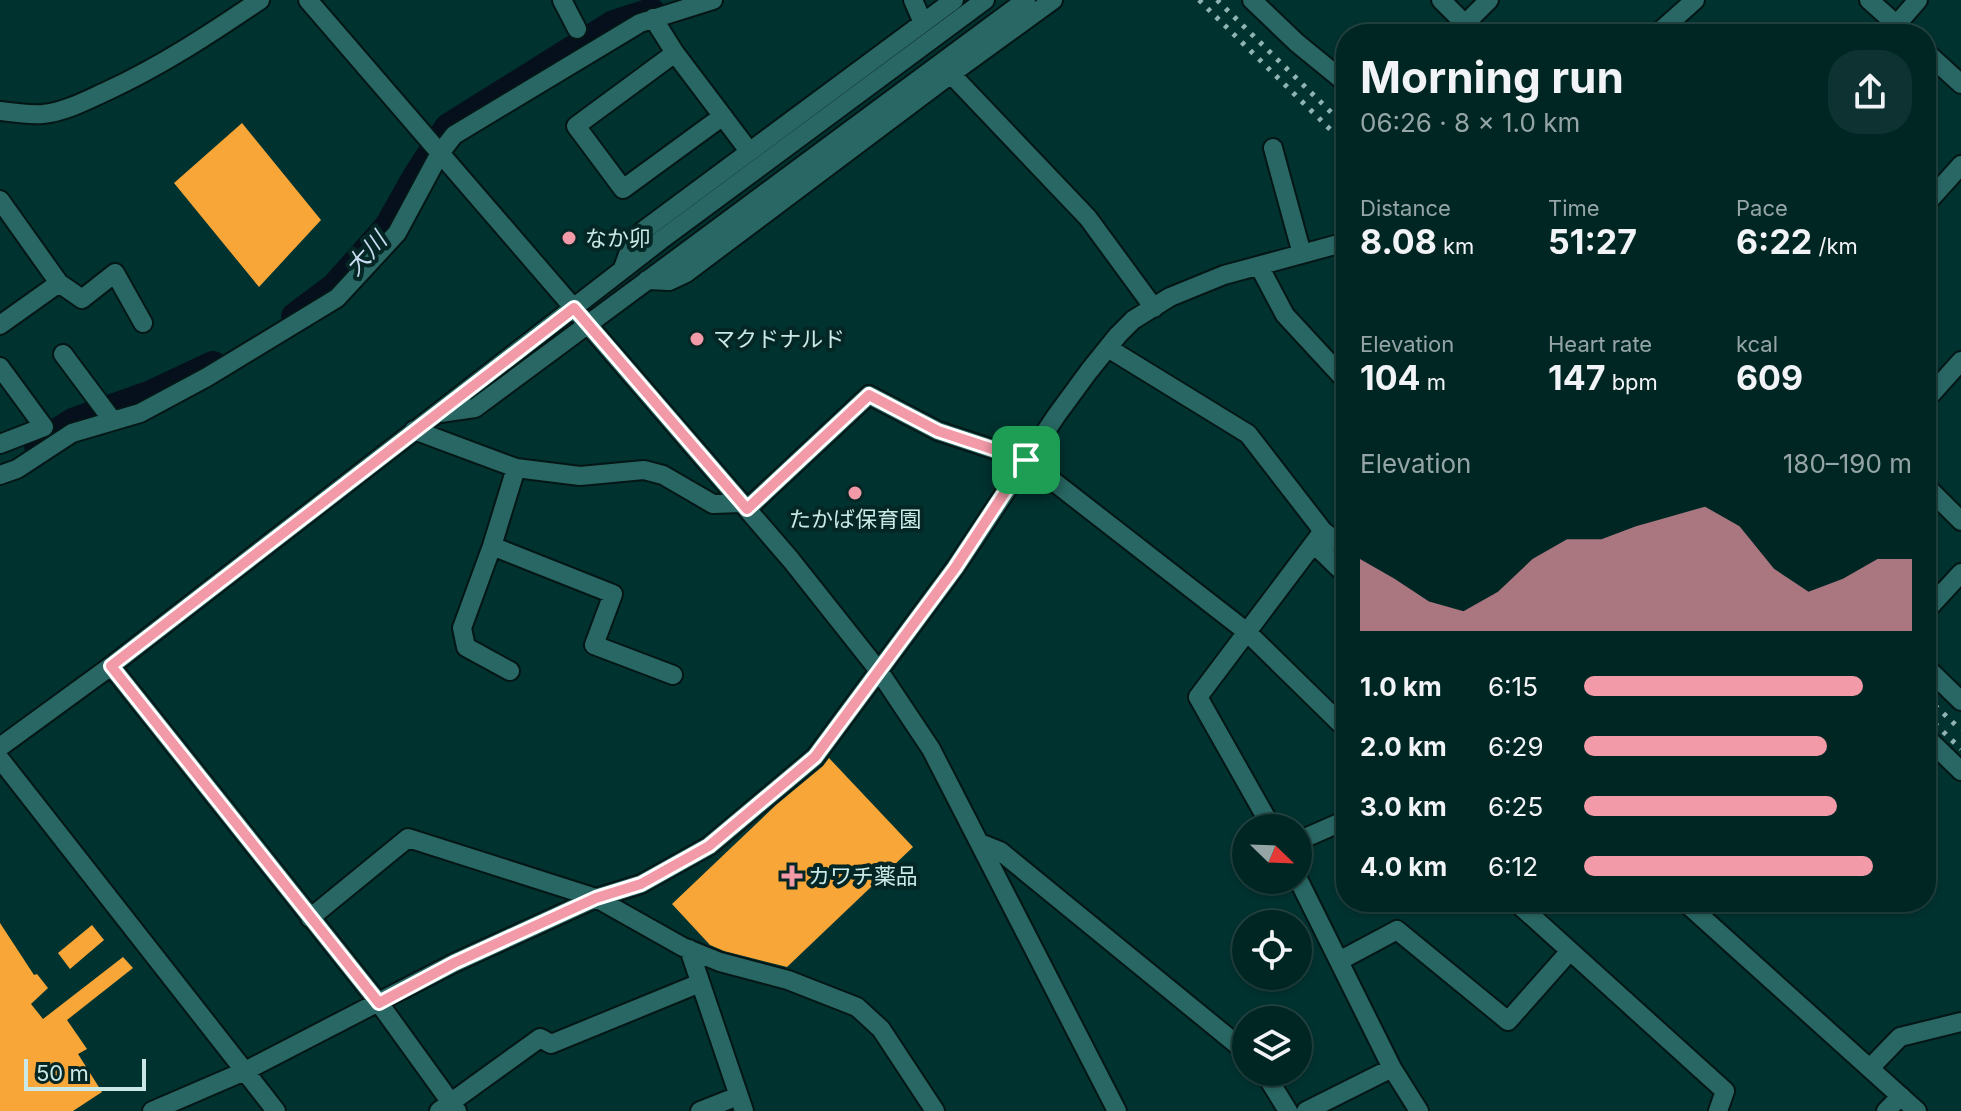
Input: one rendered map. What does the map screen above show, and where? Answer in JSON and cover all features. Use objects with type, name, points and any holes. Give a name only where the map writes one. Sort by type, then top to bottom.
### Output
[{"type":"street","points":[[0,111],[46,114],[82,103],[145,73],[204,39],[260,0]]},
{"type":"street","points":[[308,0],[791,560],[879,671],[931,749],[1117,1111]]},
{"type":"street","points":[[562,0],[577,29]]},
{"type":"street","points":[[0,475],[17,469],[72,433],[140,413],[207,377],[337,298],[397,233],[440,153],[454,135],[640,23],[713,0]]},
{"type":"street","points":[[913,0],[923,23]]},
{"type":"street","points":[[623,268],[640,233],[954,0]]},
{"type":"street","points":[[0,747],[111,666],[623,268],[985,0]]},
{"type":"street","points":[[437,413],[475,408],[1026,0]]},
{"type":"street","points":[[647,280],[669,281],[686,273],[1053,0]]},
{"type":"street","points":[[1252,0],[1336,75]]},
{"type":"street","points":[[1441,0],[1465,24]]},
{"type":"street","points":[[1473,24],[1489,0]]},
{"type":"street","points":[[1668,24],[1695,0]]},
{"type":"street","points":[[1869,0],[1891,24]]},
{"type":"street","points":[[1902,24],[1918,0]]},
{"type":"street","points":[[653,18],[675,53],[749,151]]},
{"type":"street","points":[[675,53],[576,126],[623,189],[723,116]]},
{"type":"street","points":[[1936,61],[1961,84]]},
{"type":"street","points":[[951,74],[1088,218],[1154,308]]},
{"type":"street","points":[[1273,148],[1302,254]]},
{"type":"street","points":[[1936,193],[1961,165]]},
{"type":"street","points":[[0,200],[59,283],[82,299],[115,273],[143,323]]},
{"type":"street","points":[[152,1111],[245,1071],[454,963],[596,898],[641,884],[709,846],[815,757],[955,568],[1064,405],[1133,320],[1170,297],[1224,275],[1336,245]]},
{"type":"street","points":[[1259,266],[1285,315],[1336,370]]},
{"type":"street","points":[[0,325],[59,283]]},
{"type":"street","points":[[1108,348],[1248,434],[1336,562]]},
{"type":"street","points":[[63,354],[113,421]]},
{"type":"street","points":[[1936,389],[1961,361]]},
{"type":"street","points":[[0,367],[44,427],[0,444]]},
{"type":"street","points":[[414,430],[516,468],[580,476],[644,470],[663,475],[713,504],[745,506],[869,395],[938,431],[1026,460],[1247,632],[1336,719]]},
{"type":"street","points":[[510,671],[466,647],[462,628],[516,468]]},
{"type":"street","points":[[1936,496],[1961,521]]},
{"type":"street","points":[[1318,538],[1336,544]]},
{"type":"street","points":[[1264,814],[1198,697],[1318,538]]},
{"type":"street","points":[[492,546],[613,594],[594,645],[673,675]]},
{"type":"street","points":[[1936,600],[1961,573]]},
{"type":"street","points":[[111,666],[379,1003],[449,1108],[540,1038],[551,1044],[700,983]]},
{"type":"street","points":[[1936,677],[1961,701]]},
{"type":"street","points":[[1936,747],[1961,771]]},
{"type":"street","points":[[0,759],[276,1111]]},
{"type":"street","points":[[1312,835],[1336,824]]},
{"type":"street","points":[[310,918],[408,838],[596,898],[689,949],[720,962],[788,980],[857,1007],[881,1029],[935,1111]]},
{"type":"street","points":[[980,843],[1000,851],[1232,1041]]},
{"type":"street","points":[[1306,894],[1392,1068],[1419,1111]]},
{"type":"street","points":[[1527,912],[1725,1091],[1718,1111]]},
{"type":"street","points":[[1696,912],[1917,1111]]},
{"type":"street","points":[[1339,961],[1397,930],[1508,1021],[1570,951]]},
{"type":"street","points":[[689,949],[741,1103],[700,1111]]},
{"type":"street","points":[[1870,1068],[1900,1037],[1961,1022]]},
{"type":"street","points":[[1306,1111],[1392,1068]]},
{"type":"street","points":[[1273,1086],[1288,1111]]},
{"type":"street","points":[[1886,1111],[1901,1096]]},
{"type":"building","points":[[242,123],[321,220],[259,287],[174,183]]},
{"type":"building","name":"カワチ薬品","points":[[829,758],[913,847],[787,967],[710,945],[672,904]]},
{"type":"building","points":[[0,923],[34,975],[37,974],[48,988],[31,1004],[43,1019],[123,957],[133,968],[67,1020],[87,1049],[78,1054],[102,1092],[73,1111],[0,1111]]},
{"type":"building","points":[[92,925],[104,940],[70,969],[58,953]]},
{"type":"waterway","name":"大川","points":[[296,317],[336,287],[389,227],[449,128],[614,25],[651,13]]},
{"type":"waterway","name":"大川","points":[[39,445],[73,423],[149,396],[213,366]]},
{"type":"railway","points":[[1199,0],[1336,135]]},
{"type":"railway","points":[[1217,0],[1336,117]]},
{"type":"railway","points":[[1936,706],[1961,730]]},
{"type":"railway","points":[[1936,725],[1961,749]]},
{"type":"place","name":"なか卯","points":[[569,238]]},
{"type":"place","name":"マクドナルド","points":[[697,339]]},
{"type":"place","name":"たかば保育園","points":[[855,493]]},
{"type":"place","name":"カワチ薬品","points":[[792,876]]},
{"type":"route","points":[[574,308],[747,509],[869,395],[938,431],[1026,460],[955,568],[815,757],[709,846],[641,884],[596,898],[454,963],[379,1003],[111,666],[574,308]]}]
